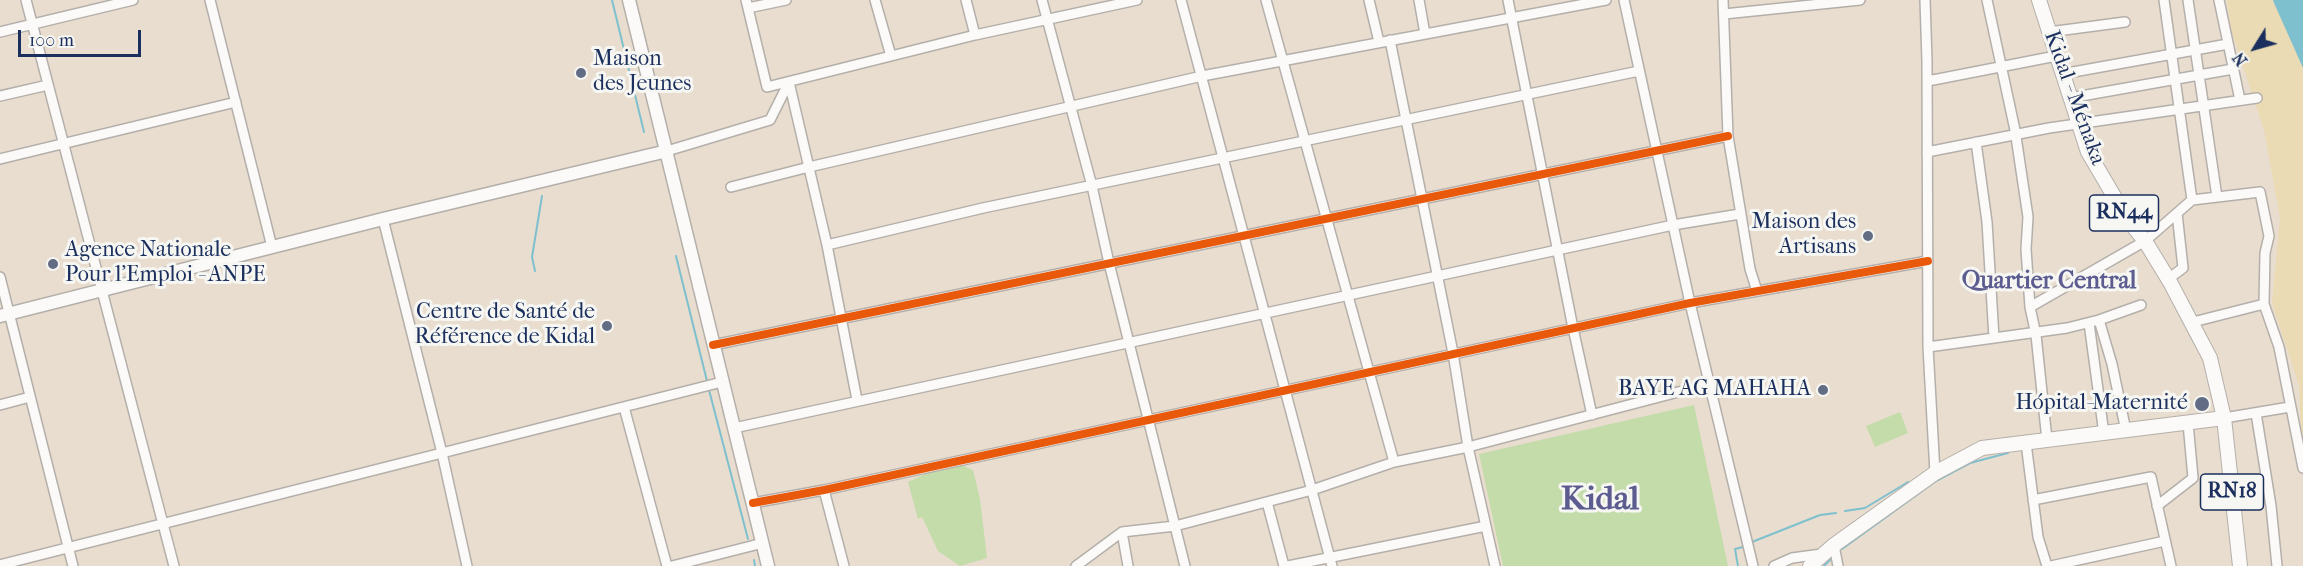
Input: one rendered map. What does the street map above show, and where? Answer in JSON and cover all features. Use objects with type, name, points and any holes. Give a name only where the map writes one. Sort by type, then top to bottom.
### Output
[{"type":"main road","name":"Kidal - Ménaka","points":[[2039,0],[2088,152],[2193,322],[2210,358],[2224,418]]},
{"type":"main road","points":[[1810,566],[1834,544],[1935,473],[1982,448],[2224,418]]},
{"type":"main road","name":"RN18","points":[[2224,418],[2240,566]]},
{"type":"street","points":[[26,0],[174,566]]},
{"type":"street","points":[[0,32],[133,0]]},
{"type":"street","points":[[210,0],[272,247]]},
{"type":"street","points":[[629,0],[768,566]]},
{"type":"street","points":[[786,0],[747,4],[767,87],[1046,18],[1137,0]]},
{"type":"street","points":[[875,0],[891,56]]},
{"type":"street","points":[[966,0],[975,35]]},
{"type":"street","points":[[1042,0],[1092,186],[1185,566]]},
{"type":"street","points":[[1181,0],[1331,562]]},
{"type":"street","points":[[1266,0],[1394,462]]},
{"type":"street","points":[[1369,0],[1379,42]]},
{"type":"street","points":[[1419,0],[1425,34]]},
{"type":"street","points":[[1508,0],[1592,415]]},
{"type":"street","points":[[731,187],[1071,105],[1202,76],[1606,0]]},
{"type":"street","points":[[1624,0],[1690,303],[1753,566]]},
{"type":"street","points":[[1724,0],[1728,136],[1750,270],[1757,291]]},
{"type":"street","points":[[1724,14],[1860,0]]},
{"type":"street","points":[[1925,0],[1928,347],[1935,473]]},
{"type":"street","points":[[1987,0],[2015,135],[2028,217],[2026,249],[2030,307],[2035,333],[2046,440]]},
{"type":"street","points":[[2164,0],[2192,200]]},
{"type":"street","points":[[2188,0],[2217,197]]},
{"type":"street","points":[[2219,0],[2240,100]]},
{"type":"street","points":[[2049,32],[2126,22]]},
{"type":"street","points":[[1390,40],[1454,353],[1468,447],[1495,566]]},
{"type":"street","points":[[2062,74],[2228,44]]},
{"type":"street","points":[[1927,79],[1933,80],[2001,68],[2056,56]]},
{"type":"street","points":[[2070,98],[2233,69]]},
{"type":"street","points":[[827,245],[983,208],[1639,71]]},
{"type":"street","points":[[5,315],[383,219],[667,151],[770,120],[789,82]]},
{"type":"street","points":[[789,82],[827,245],[857,400]]},
{"type":"street","points":[[0,96],[48,85]]},
{"type":"street","points":[[1927,152],[2015,135],[2257,98]]},
{"type":"street","points":[[0,159],[236,102]]},
{"type":"street","points":[[713,345],[1728,136]]},
{"type":"street","points":[[1976,142],[1987,222],[1994,338]]},
{"type":"street","points":[[2030,307],[2145,241],[2192,200],[2260,192],[2269,236],[2265,253],[2264,304],[2279,347],[2287,380],[2290,407],[2303,468]]},
{"type":"street","points":[[2168,279],[2183,268],[2178,213]]},
{"type":"street","points":[[734,428],[1673,225],[1740,214]]},
{"type":"street","points":[[383,219],[467,566]]},
{"type":"street","points":[[753,503],[824,490],[1690,303],[1928,261]]},
{"type":"street","points":[[0,277],[5,315],[30,397],[73,566]]},
{"type":"street","points":[[2193,322],[2264,304]]},
{"type":"street","points":[[1928,347],[2035,333],[2094,321],[2140,305]]},
{"type":"street","points":[[2094,321],[2112,364],[2126,431]]},
{"type":"street","points":[[2094,321],[2104,434]]},
{"type":"street","points":[[0,565],[722,382]]},
{"type":"street","points":[[1076,566],[1122,532],[1175,526],[1312,490],[1394,462],[1468,447],[1709,384]]},
{"type":"street","points":[[0,405],[30,397]]},
{"type":"street","points":[[624,407],[667,566]]},
{"type":"street","points":[[2224,418],[2290,407]]},
{"type":"street","points":[[2256,413],[2271,506],[2277,566]]},
{"type":"street","points":[[2157,506],[2193,478],[2188,423]]},
{"type":"street","points":[[2026,443],[2038,537],[2049,566],[2165,541]]},
{"type":"street","points":[[2033,500],[2151,477],[2171,566]]},
{"type":"street","points":[[824,490],[844,566]]},
{"type":"street","points":[[1268,502],[1286,566],[1331,562],[1486,526]]},
{"type":"street","points":[[1122,532],[1128,566]]},
{"type":"street","points":[[672,566],[763,543]]},
{"type":"street","points":[[1834,544],[1838,566]]},
{"type":"street","points":[[1774,566],[1792,558],[1822,554]]},
{"type":"green space","points":[[1694,405],[1728,566],[1503,566],[1479,454]]},
{"type":"green space","points":[[1900,412],[1908,433],[1875,447],[1866,426]]},
{"type":"green space","points":[[959,464],[973,470],[980,499],[987,558],[960,566],[938,551],[922,517],[918,519],[908,482],[944,465]]},
{"type":"sand","points":[[2227,0],[2273,0],[2303,68],[2303,471],[2299,385],[2272,303],[2280,218],[2264,130],[2231,30]]},
{"type":"water","points":[[2273,0],[2303,0],[2303,68],[2274,3]]},
{"type":"waterway","points":[[612,0],[644,132]]},
{"type":"waterway","points":[[535,271],[532,257],[542,196]]},
{"type":"waterway","points":[[676,256],[707,381]]},
{"type":"waterway","points":[[709,390],[748,539]]},
{"type":"waterway","points":[[1842,549],[1936,481],[1970,463],[2008,453]]},
{"type":"waterway","points":[[1845,511],[1865,508],[1908,482]]},
{"type":"waterway","points":[[1752,542],[1820,515],[1836,513]]},
{"type":"waterway","points":[[1738,566],[1735,549],[1743,547]]},
{"type":"waterway","points":[[1824,566],[1831,559]]},
{"type":"waterway","points":[[754,560],[755,566]]},
{"type":"cycle path","points":[[713,345],[1728,136]]},
{"type":"cycle path","points":[[753,503],[824,490],[1690,303],[1928,261]]},
{"type":"place","name":"Maison des Jeunes","points":[[581,73]]},
{"type":"place","name":"Maison des Artisans","points":[[1868,236]]},
{"type":"place","name":"Agence Nationale Pour l’Emploi - ANPE","points":[[53,264]]},
{"type":"place","name":"Centre de Santé de Référence de Kidal","points":[[607,326]]},
{"type":"place","name":"BAYE AG MAHAHA","points":[[1823,390]]},
{"type":"place","name":"Hópital-Maternité","points":[[2202,404]]},
{"type":"district","name":"Quartier Central","points":[[2049,282]]},
{"type":"district","name":"Kidal","points":[[1600,501]]}]
